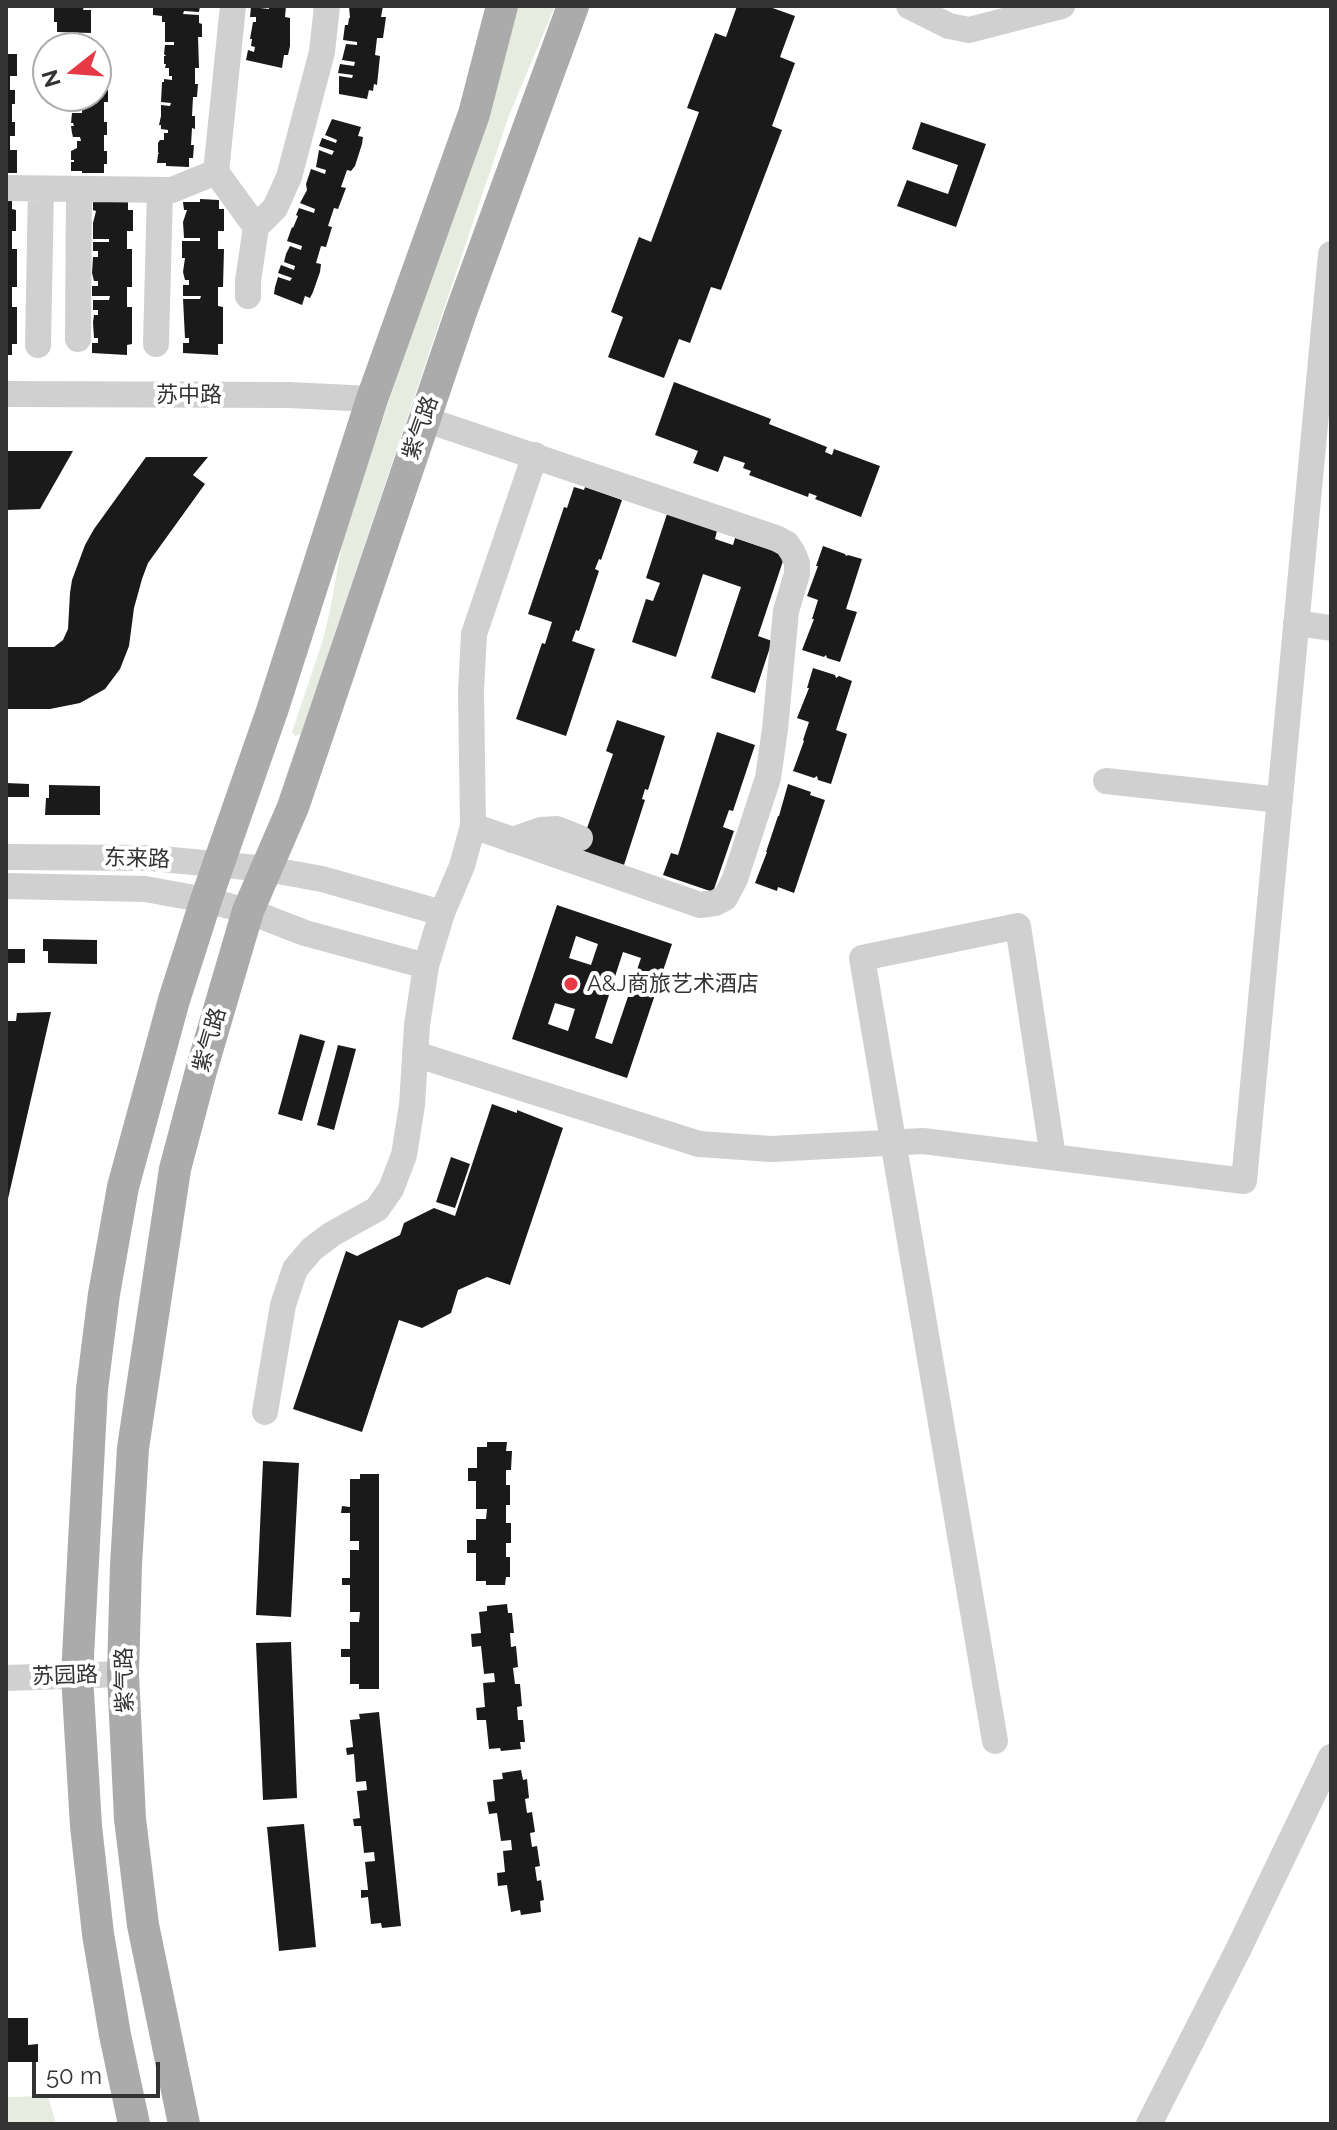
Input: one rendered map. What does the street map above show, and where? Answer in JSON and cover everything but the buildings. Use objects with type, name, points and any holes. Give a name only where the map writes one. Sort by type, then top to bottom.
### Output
[{"type":"main road","name":"紫气路","points":[[134,2124],[98,1934],[86,1826],[77,1676],[92,1389],[104,1294],[123,1187],[174,1000],[272,711],[372,399],[474,114],[502,6]]},
{"type":"main road","name":"紫气路","points":[[184,2124],[143,1925],[130,1819],[123,1674],[133,1448],[175,1169],[248,911],[293,807],[461,312],[573,6]]},
{"type":"main road","points":[[272,711],[280,734],[289,742],[301,743],[318,733]]},
{"type":"main road","points":[[158,1059],[172,1051],[182,1050],[194,1057],[201,1071]]},
{"type":"street","points":[[233,6],[216,172],[256,227]]},
{"type":"street","points":[[248,296],[256,227],[275,208],[289,177],[322,52],[327,6]]},
{"type":"street","points":[[909,6],[949,26],[969,30],[1062,6]]},
{"type":"street","points":[[6,188],[172,190],[216,172]]},
{"type":"street","points":[[38,345],[41,189]]},
{"type":"street","points":[[78,339],[79,189]]},
{"type":"street","points":[[156,344],[160,190]]},
{"type":"street","points":[[415,1054],[699,1144],[771,1149],[923,1141],[1244,1181],[1331,254]]},
{"type":"street","name":"苏中路","points":[[6,394],[288,395],[372,399]]},
{"type":"street","points":[[424,419],[776,538],[787,544],[797,563],[797,574],[786,611],[768,778],[735,879],[725,898],[700,905],[473,826]]},
{"type":"street","points":[[265,1412],[283,1305],[295,1269],[312,1249],[332,1234],[377,1209],[391,1189],[404,1155],[426,966],[473,826],[471,691],[474,634],[535,455]]},
{"type":"street","points":[[1296,623],[1331,628]]},
{"type":"street","points":[[1106,781],[1280,800]]},
{"type":"street","points":[[512,840],[541,830],[557,829],[580,838]]},
{"type":"street","name":"东来路","points":[[6,857],[151,858],[267,869],[322,879],[442,913]]},
{"type":"street","name":"东来路","points":[[6,886],[145,889],[206,900],[248,911],[305,933],[426,966]]},
{"type":"street","points":[[995,1741],[862,958],[1018,926],[1053,1157]]},
{"type":"street","name":"苏园路","points":[[6,1678],[123,1674]]},
{"type":"street","points":[[1149,2124],[1237,1952],[1331,1757]]},
{"type":"shaded area","points":[[515,6],[555,6],[508,118],[301,734],[295,736],[292,732],[330,611],[343,538],[492,93]]},
{"type":"shaded area","points":[[48,2096],[56,2124],[6,2124],[6,2097]]},
{"type":"place","name":"A&J商旅艺术酒店","points":[[571,984]]}]
